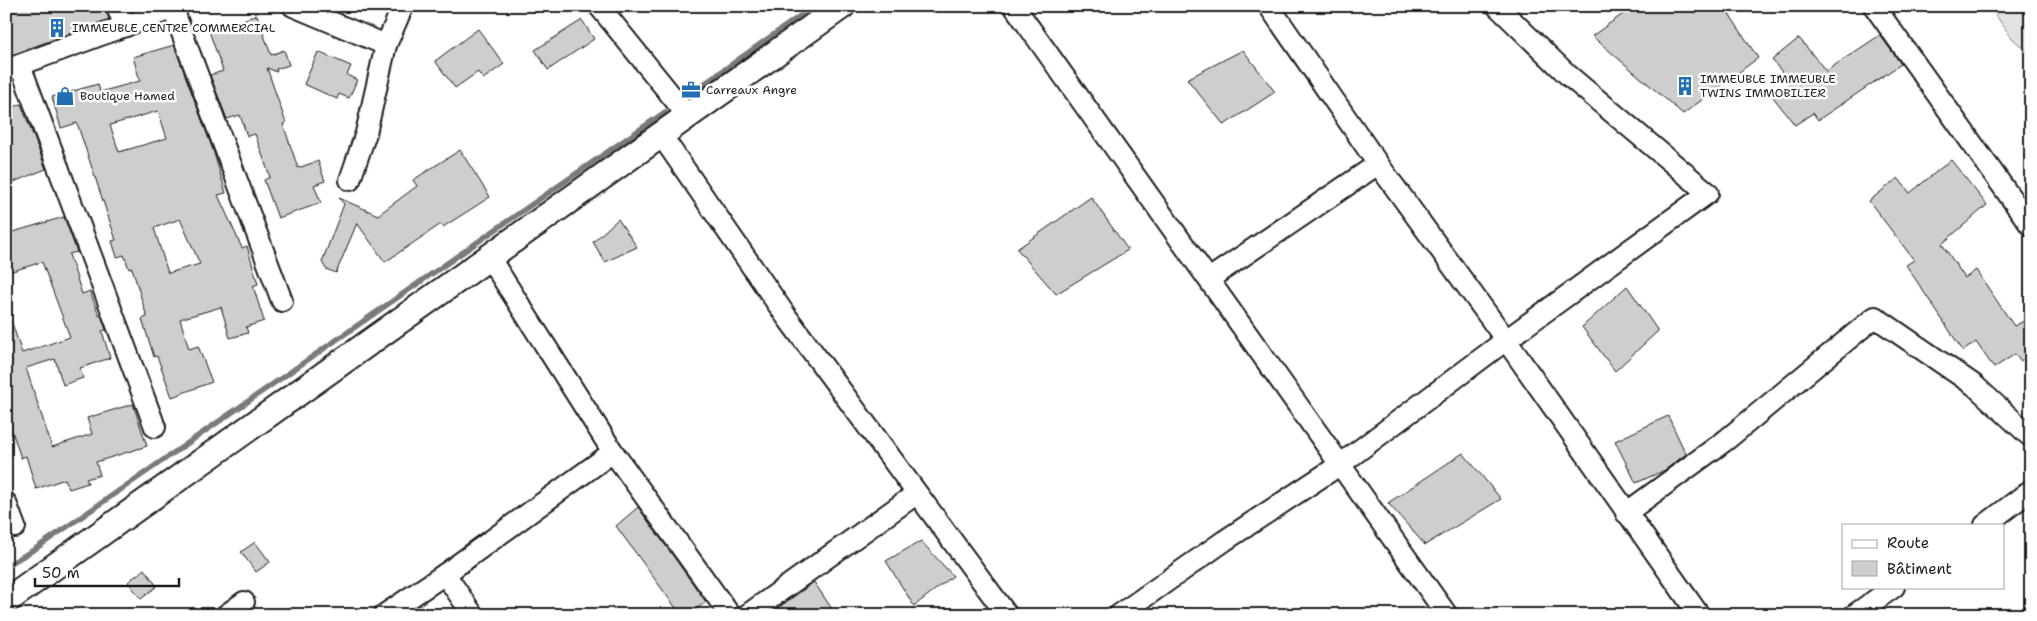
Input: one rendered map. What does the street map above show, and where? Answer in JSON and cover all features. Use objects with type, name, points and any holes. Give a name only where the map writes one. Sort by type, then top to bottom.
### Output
[{"type":"street","points":[[116,6],[126,26]]},
{"type":"street","points":[[293,6],[386,45]]},
{"type":"street","points":[[350,180],[366,134],[386,45],[403,6]]},
{"type":"street","points":[[599,6],[687,115]]},
{"type":"street","points":[[6,601],[842,6]]},
{"type":"street","points":[[1014,6],[1447,615]]},
{"type":"street","points":[[1269,6],[1378,164],[1506,340],[1699,615]]},
{"type":"street","points":[[1119,615],[1224,541],[1341,464],[1506,340],[1708,193],[1568,75],[1497,6]]},
{"type":"street","points":[[1874,6],[2031,226]]},
{"type":"street","points":[[155,427],[13,68],[176,8],[282,301]]},
{"type":"street","points":[[662,134],[786,316],[1006,615]]},
{"type":"street","points":[[1209,279],[1378,164]]},
{"type":"street","points":[[489,257],[613,452],[730,615]]},
{"type":"street","points":[[1626,513],[1726,440],[1875,318],[1974,385],[2031,436]]},
{"type":"street","points":[[384,615],[445,574],[613,452]]},
{"type":"street","points":[[1986,524],[2031,490]]},
{"type":"street","points":[[747,615],[916,494]]},
{"type":"street","points":[[6,503],[15,527]]},
{"type":"street","points":[[445,574],[473,615]]},
{"type":"street","points":[[1854,615],[1893,588]]},
{"type":"street","points":[[226,615],[244,602]]},
{"type":"shaded area","points":[[1989,6],[2031,6],[2031,55],[2012,38]]},
{"type":"building","name":"IMMEUBLE CENTRE COMMERCIAL","points":[[6,6],[104,6],[109,19],[6,57]]},
{"type":"building","name":"IMMEUBLE IMMEUBLE TWINS IMMOBILIER","points":[[1634,6],[1724,6],[1758,58],[1683,114],[1592,36]]},
{"type":"building","points":[[257,15],[271,55],[284,50],[289,65],[276,69],[277,72],[267,68],[286,123],[283,124],[298,168],[318,161],[325,181],[314,185],[321,203],[278,218],[264,180],[270,177],[255,134],[247,136],[240,115],[227,119],[210,75],[223,71],[209,31]]},
{"type":"building","points":[[582,20],[594,39],[548,70],[535,50]]},
{"type":"building","points":[[478,29],[504,64],[483,79],[478,72],[455,88],[435,61]]},
{"type":"building","points":[[1880,35],[1901,64],[1818,120],[1813,113],[1795,125],[1773,97],[1791,83],[1772,60],[1799,38],[1826,71]]},
{"type":"building","points":[[174,45],[213,150],[226,193],[218,195],[242,248],[247,246],[258,284],[253,286],[264,321],[246,327],[248,333],[230,338],[221,307],[180,319],[189,349],[198,346],[212,382],[172,397],[157,356],[154,357],[142,319],[147,317],[132,268],[129,269],[124,255],[117,257],[112,241],[116,240],[77,123],[61,128],[52,97],[98,84],[100,92],[140,81],[133,57]],"holes":[[[158,111],[167,138],[119,152],[110,125]],[[180,219],[200,264],[168,273],[154,228]]]},
{"type":"building","points":[[1243,50],[1275,92],[1224,125],[1187,79]]},
{"type":"building","points":[[318,52],[351,66],[347,75],[357,80],[349,98],[339,94],[337,99],[304,84]]},
{"type":"building","points":[[21,104],[46,169],[6,185],[6,110]]},
{"type":"building","points":[[460,150],[490,197],[443,227],[441,224],[385,262],[357,223],[336,273],[326,269],[322,262],[344,204],[339,198],[378,215],[417,186],[413,180]]},
{"type":"building","points":[[1951,160],[1987,205],[1942,244],[1965,278],[1976,270],[2014,326],[2024,321],[2031,332],[2031,355],[2020,361],[2015,354],[1994,368],[1976,342],[1963,351],[1906,265],[1914,260],[1869,201],[1898,178],[1910,193]]},
{"type":"building","points":[[1091,197],[1128,250],[1056,294],[1017,249]]},
{"type":"building","points":[[64,217],[77,252],[69,254],[82,294],[90,291],[99,316],[101,315],[106,330],[102,331],[110,358],[80,368],[83,378],[63,385],[55,359],[26,368],[52,447],[92,434],[87,418],[133,404],[147,446],[96,462],[100,475],[86,479],[88,483],[69,489],[65,479],[36,489],[26,456],[21,458],[6,413],[6,315],[9,314],[22,353],[70,337],[42,262],[6,273],[6,234]]},
{"type":"building","points":[[618,219],[637,247],[605,262],[593,242]]},
{"type":"building","points":[[1627,286],[1658,331],[1615,371],[1582,327]]},
{"type":"building","points":[[1668,416],[1686,454],[1665,470],[1636,483],[1615,441]]},
{"type":"building","points":[[1463,453],[1501,499],[1425,545],[1388,503]]},
{"type":"building","points":[[638,507],[706,602],[688,615],[681,615],[616,526]]},
{"type":"building","points":[[921,541],[953,576],[914,606],[886,561]]},
{"type":"building","points":[[255,542],[270,562],[256,572],[241,552]]},
{"type":"building","points":[[144,569],[157,586],[141,599],[128,582]]},
{"type":"building","points":[[814,582],[836,615],[770,615],[778,608]]},
{"type":"waterway","points":[[690,94],[814,6]]},
{"type":"waterway","points":[[6,566],[35,549],[665,112]]},
{"type":"place","name":"IMMEUBLE CENTRE COMMERCIAL","points":[[57,28]]},
{"type":"place","name":"IMMEUBLE IMMEUBLE TWINS IMMOBILIER","points":[[1685,86]]},
{"type":"place","name":"Carreaux Angre","points":[[691,90]]},
{"type":"place","name":"Boutique Hamed","points":[[65,96]]}]
